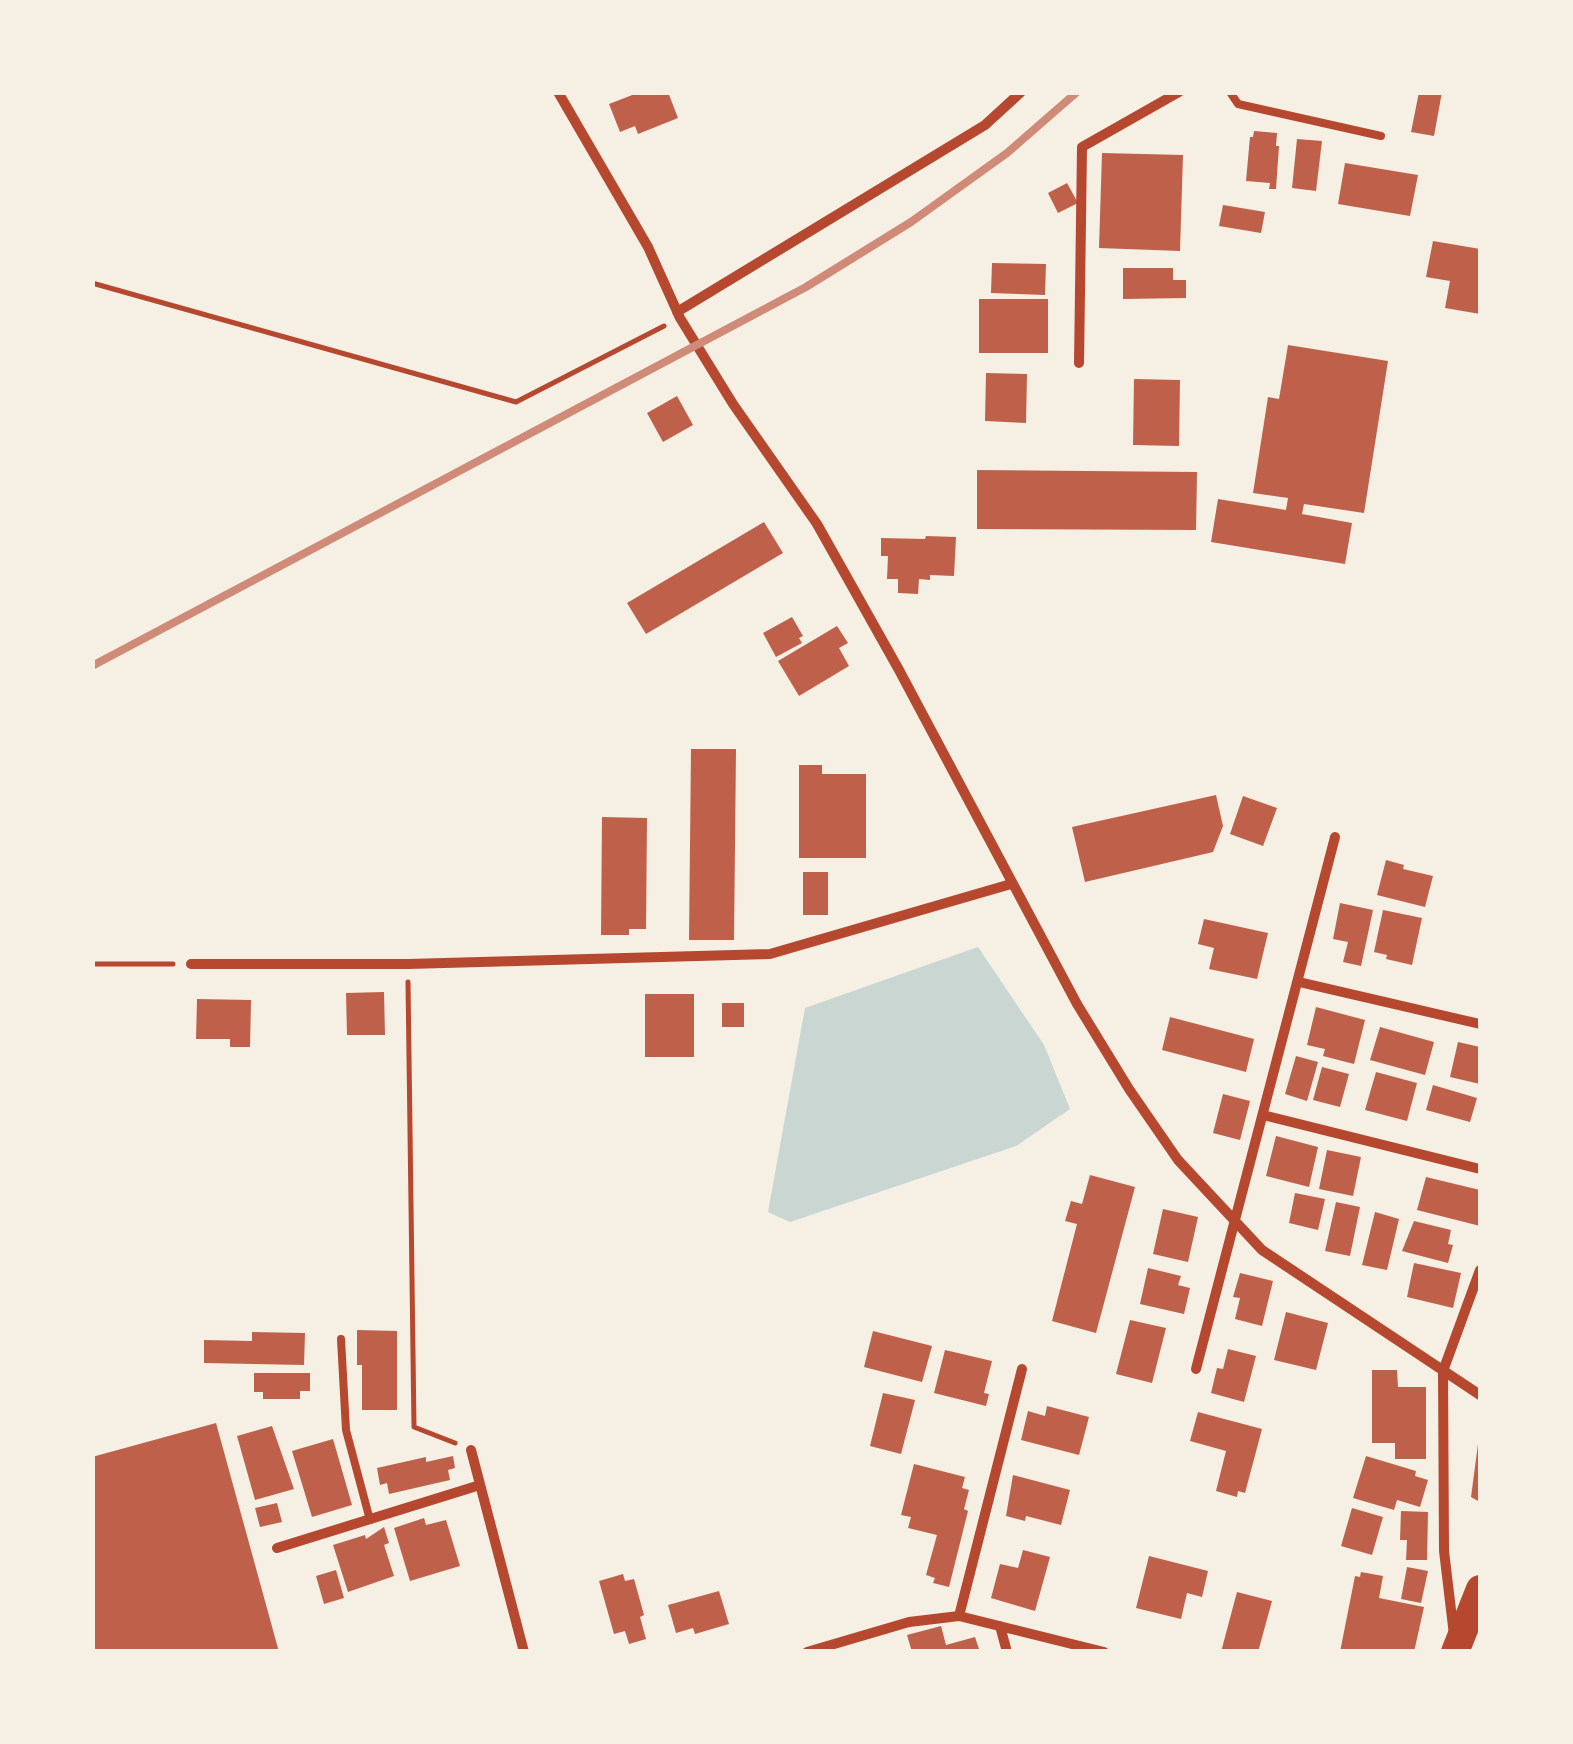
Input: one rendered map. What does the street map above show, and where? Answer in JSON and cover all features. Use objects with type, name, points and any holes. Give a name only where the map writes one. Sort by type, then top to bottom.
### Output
[{"type":"highway","points":[[1455,1651],[1480,1589]]},
{"type":"street","points":[[558,92],[648,247],[679,315],[733,404],[817,524],[1011,884],[1129,1089],[1178,1160],[1262,1250],[1480,1396]]},
{"type":"street","points":[[679,315],[985,124],[1021,92]]},
{"type":"street","points":[[1080,363],[1082,148],[1179,92]]},
{"type":"street","points":[[1196,1369],[1335,836]]},
{"type":"street","points":[[192,964],[408,964],[770,954],[1011,884]]},
{"type":"street","points":[[1299,982],[1480,1024]]},
{"type":"street","points":[[1263,1114],[1480,1169]]},
{"type":"street","points":[[1455,1651],[1444,1550],[1443,1372],[1480,1270]]},
{"type":"street","points":[[959,1616],[1022,1369]]},
{"type":"street","points":[[471,1450],[524,1652]]},
{"type":"street","points":[[277,1548],[480,1485]]},
{"type":"street","points":[[807,1652],[909,1622],[959,1616],[1104,1652]]},
{"type":"street","points":[[1000,1626],[1007,1652]]},
{"type":"lane","points":[[1230,92],[1238,104],[1381,136]]},
{"type":"lane","points":[[341,1339],[346,1430],[370,1520]]},
{"type":"path","points":[[92,284],[516,402],[679,315]]},
{"type":"path","points":[[92,964],[192,964]]},
{"type":"path","points":[[408,964],[414,1427],[471,1450]]},
{"type":"shaded area","points":[[978,947],[1044,1045],[1070,1109],[1016,1146],[790,1222],[768,1212],[805,1008]]},
{"type":"building","points":[[640,92],[668,92],[678,118],[638,134],[635,126],[620,132],[609,104]]},
{"type":"building","points":[[1419,92],[1442,92],[1434,136],[1411,132]]},
{"type":"building","points":[[1254,131],[1277,133],[1276,189],[1269,189],[1270,183],[1246,181],[1250,137]]},
{"type":"building","points":[[1297,139],[1322,141],[1316,191],[1292,188]]},
{"type":"building","points":[[1102,153],[1183,155],[1180,251],[1099,248]]},
{"type":"building","points":[[1345,163],[1418,175],[1410,216],[1338,204]]},
{"type":"building","points":[[1067,183],[1078,203],[1058,213],[1048,193]]},
{"type":"building","points":[[1223,205],[1265,212],[1261,233],[1219,226]]},
{"type":"building","points":[[1433,241],[1480,249],[1480,314],[1445,308],[1450,281],[1426,277]]},
{"type":"building","points":[[992,263],[1046,264],[1045,295],[991,293]]},
{"type":"building","points":[[1123,268],[1173,268],[1173,280],[1186,280],[1186,298],[1123,299]]},
{"type":"building","points":[[979,299],[1048,299],[1048,353],[979,353]]},
{"type":"building","points":[[1288,345],[1388,361],[1364,513],[1304,504],[1302,514],[1352,523],[1345,564],[1211,542],[1218,499],[1286,510],[1288,498],[1253,493],[1268,397],[1279,399]]},
{"type":"building","points":[[986,373],[1027,374],[1026,423],[985,421]]},
{"type":"building","points":[[1134,379],[1180,380],[1179,446],[1133,445]]},
{"type":"building","points":[[677,396],[693,425],[663,442],[647,413]]},
{"type":"building","points":[[977,470],[1197,472],[1196,530],[977,529]]},
{"type":"building","points":[[764,522],[783,553],[646,634],[627,603]]},
{"type":"building","points":[[956,537],[954,576],[930,575],[930,580],[919,579],[918,594],[898,593],[898,579],[887,579],[888,556],[881,556],[881,538]]},
{"type":"building","points":[[792,617],[803,636],[799,638],[802,643],[776,657],[763,633]]},
{"type":"building","points":[[837,626],[848,643],[839,648],[849,666],[799,696],[778,661]]},
{"type":"building","points":[[691,749],[736,749],[734,940],[689,940]]},
{"type":"building","points":[[799,765],[822,765],[822,774],[866,774],[866,858],[799,858]]},
{"type":"building","points":[[1216,795],[1223,826],[1213,852],[1085,882],[1072,827]]},
{"type":"building","points":[[1243,796],[1277,808],[1263,846],[1230,834]]},
{"type":"building","points":[[602,817],[647,818],[646,929],[629,929],[629,935],[601,935]]},
{"type":"building","points":[[1386,860],[1404,865],[1403,869],[1433,876],[1425,907],[1377,895]]},
{"type":"building","points":[[803,872],[828,872],[828,915],[803,915]]},
{"type":"building","points":[[1340,903],[1373,910],[1361,966],[1343,962],[1348,942],[1333,939]]},
{"type":"building","points":[[1383,910],[1422,918],[1412,965],[1374,952]]},
{"type":"building","points":[[1204,919],[1268,933],[1257,979],[1209,969],[1214,948],[1198,944]]},
{"type":"building","points":[[384,992],[385,1035],[347,1035],[346,993]]},
{"type":"building","points":[[645,994],[694,994],[694,1057],[645,1057]]},
{"type":"building","points":[[197,999],[251,1000],[250,1047],[230,1047],[230,1039],[196,1039]]},
{"type":"building","points":[[722,1003],[744,1003],[744,1027],[722,1027]]},
{"type":"building","points":[[1316,1007],[1365,1020],[1354,1064],[1323,1056],[1325,1049],[1307,1045]]},
{"type":"building","points":[[1170,1017],[1254,1039],[1246,1072],[1162,1050]]},
{"type":"building","points":[[1380,1027],[1434,1042],[1425,1075],[1370,1060]]},
{"type":"building","points":[[1458,1042],[1480,1047],[1480,1084],[1450,1077]]},
{"type":"building","points":[[1296,1056],[1318,1062],[1307,1101],[1285,1094]]},
{"type":"building","points":[[1322,1067],[1349,1074],[1340,1107],[1313,1100]]},
{"type":"building","points":[[1376,1072],[1417,1083],[1407,1121],[1365,1110]]},
{"type":"building","points":[[1433,1085],[1477,1098],[1470,1122],[1426,1110]]},
{"type":"building","points":[[1223,1094],[1250,1101],[1240,1140],[1213,1133]]},
{"type":"building","points":[[1276,1136],[1318,1147],[1309,1187],[1266,1176]]},
{"type":"building","points":[[1327,1150],[1361,1157],[1353,1196],[1319,1189]]},
{"type":"building","points":[[1090,1175],[1135,1187],[1096,1333],[1052,1321],[1077,1224],[1065,1221],[1071,1201],[1082,1204]]},
{"type":"building","points":[[1426,1177],[1480,1190],[1480,1226],[1417,1210]]},
{"type":"building","points":[[1295,1193],[1325,1199],[1318,1230],[1289,1223]]},
{"type":"building","points":[[1336,1202],[1360,1207],[1350,1256],[1325,1251]]},
{"type":"building","points":[[1163,1209],[1198,1217],[1188,1262],[1153,1254]]},
{"type":"building","points":[[1375,1212],[1399,1219],[1387,1270],[1362,1265]]},
{"type":"building","points":[[1414,1221],[1451,1230],[1448,1244],[1453,1245],[1448,1263],[1402,1251]]},
{"type":"building","points":[[1414,1263],[1461,1273],[1453,1308],[1407,1297]]},
{"type":"building","points":[[1148,1268],[1181,1276],[1178,1285],[1190,1288],[1184,1314],[1140,1304]]},
{"type":"building","points":[[1240,1273],[1273,1281],[1262,1326],[1235,1319],[1240,1298],[1233,1297]]},
{"type":"building","points":[[1286,1312],[1328,1323],[1316,1370],[1274,1360]]},
{"type":"building","points":[[1130,1320],[1166,1328],[1152,1383],[1116,1374]]},
{"type":"building","points":[[357,1330],[397,1331],[397,1410],[362,1410]]},
{"type":"building","points":[[873,1331],[932,1346],[922,1382],[864,1367]]},
{"type":"building","points":[[252,1332],[305,1333],[304,1365],[204,1363],[204,1340],[252,1341]]},
{"type":"building","points":[[1228,1349],[1256,1356],[1244,1402],[1211,1393],[1217,1368],[1223,1369]]},
{"type":"building","points":[[945,1350],[992,1361],[984,1393],[989,1394],[986,1406],[934,1393]]},
{"type":"building","points":[[1372,1370],[1397,1370],[1398,1387],[1426,1387],[1426,1459],[1395,1459],[1395,1443],[1372,1443]]},
{"type":"building","points":[[254,1373],[310,1373],[310,1391],[300,1391],[300,1399],[263,1399],[263,1392],[254,1392]]},
{"type":"building","points":[[883,1393],[915,1400],[901,1454],[870,1446]]},
{"type":"building","points":[[1047,1406],[1089,1417],[1079,1455],[1021,1440],[1028,1411],[1045,1416]]},
{"type":"building","points":[[1198,1412],[1262,1429],[1245,1493],[1238,1491],[1237,1497],[1216,1491],[1226,1451],[1190,1441]]},
{"type":"building","points":[[216,1423],[279,1652],[92,1652],[92,1457]]},
{"type":"building","points":[[272,1426],[294,1489],[255,1500],[237,1436]]},
{"type":"building","points":[[333,1439],[352,1505],[312,1517],[292,1451]]},
{"type":"building","points":[[1480,1444],[1480,1502],[1471,1497]]},
{"type":"building","points":[[453,1456],[455,1468],[448,1470],[450,1480],[389,1494],[387,1483],[380,1485],[377,1468],[426,1457],[426,1462]]},
{"type":"building","points":[[1366,1456],[1416,1471],[1415,1476],[1428,1480],[1420,1507],[1397,1500],[1394,1510],[1353,1498]]},
{"type":"building","points":[[914,1464],[965,1477],[962,1488],[969,1490],[964,1509],[968,1511],[949,1587],[933,1583],[935,1578],[926,1575],[937,1535],[908,1528],[911,1517],[901,1515]]},
{"type":"building","points":[[1013,1475],[1070,1490],[1061,1525],[1026,1516],[1025,1521],[1006,1516]]},
{"type":"building","points":[[277,1503],[282,1522],[260,1527],[255,1508]]},
{"type":"building","points":[[1352,1508],[1383,1517],[1372,1555],[1341,1546]]},
{"type":"building","points":[[1401,1511],[1428,1512],[1427,1560],[1406,1560],[1407,1540],[1400,1540]]},
{"type":"building","points":[[424,1518],[426,1525],[446,1520],[460,1566],[410,1581],[394,1528]]},
{"type":"building","points":[[384,1527],[389,1543],[384,1545],[394,1576],[348,1592],[333,1545],[365,1535],[366,1539]]},
{"type":"building","points":[[1023,1550],[1050,1557],[1035,1611],[991,1598],[1000,1564],[1018,1568]]},
{"type":"building","points":[[1149,1556],[1208,1571],[1202,1597],[1187,1593],[1181,1619],[1136,1608]]},
{"type":"building","points":[[1407,1567],[1428,1571],[1421,1603],[1401,1599]]},
{"type":"building","points":[[336,1570],[344,1598],[324,1604],[316,1576]]},
{"type":"building","points":[[1361,1572],[1383,1576],[1379,1598],[1424,1607],[1414,1652],[1340,1652],[1355,1576],[1360,1577]]},
{"type":"building","points":[[623,1574],[625,1581],[634,1579],[644,1615],[640,1617],[646,1639],[629,1644],[625,1631],[614,1634],[599,1581]]},
{"type":"building","points":[[719,1591],[729,1624],[695,1634],[693,1628],[676,1633],[668,1605]]},
{"type":"building","points":[[1237,1592],[1272,1601],[1258,1652],[1221,1652]]},
{"type":"building","points":[[941,1626],[946,1645],[975,1637],[980,1652],[912,1652],[907,1635]]},
{"type":"railway","points":[[92,666],[806,287],[911,222],[1007,153],[1077,92]]}]
